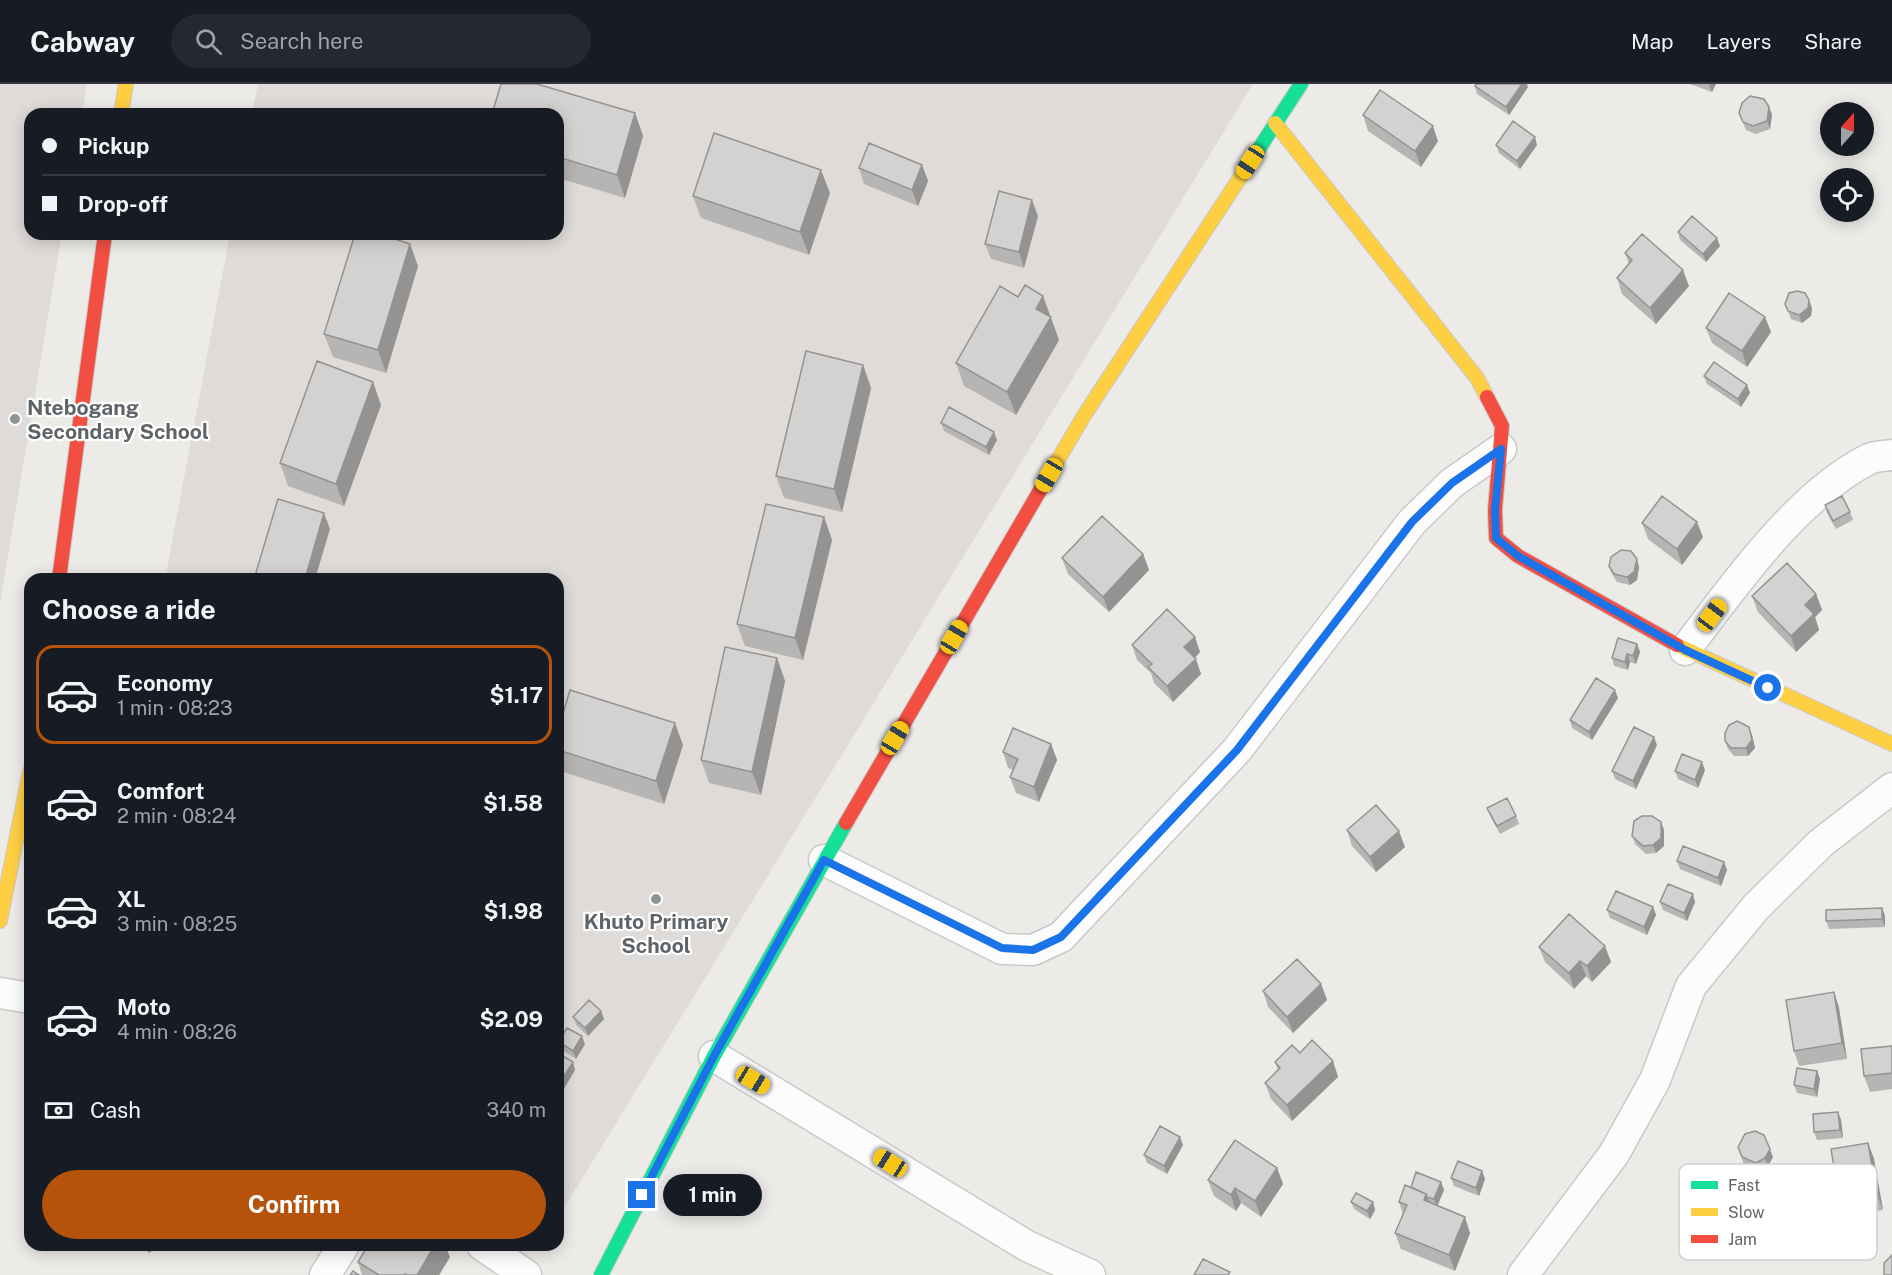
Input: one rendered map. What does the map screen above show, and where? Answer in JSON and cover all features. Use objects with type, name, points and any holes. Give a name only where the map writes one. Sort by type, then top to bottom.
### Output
[{"type":"street","points":[[122,108],[126,84]]},
{"type":"street","points":[[601,1275],[714,1056],[824,860],[1085,414],[1300,84]]},
{"type":"street","points":[[1275,123],[1477,378],[1502,426],[1495,510],[1496,538],[1518,556],[1685,650],[1892,744]]},
{"type":"street","points":[[60,573],[104,240]]},
{"type":"street","points":[[824,860],[1002,948],[1033,950],[1061,937],[1237,750],[1412,522],[1452,483],[1501,449]]},
{"type":"street","points":[[1685,650],[1738,580],[1799,513],[1834,483],[1871,458],[1892,455]]},
{"type":"street","points":[[1523,1275],[1544,1262],[1614,1154],[1655,1080],[1692,986],[1756,907],[1788,875],[1821,843],[1892,788]]},
{"type":"street","points":[[0,921],[24,801]]},
{"type":"street","points":[[0,993],[24,997]]},
{"type":"street","points":[[714,1056],[1027,1246],[1089,1275]]},
{"type":"street","points":[[325,1275],[340,1251]]},
{"type":"street","points":[[491,1251],[526,1275]]},
{"type":"shaded area","name":"Ntebogang Secondary School","points":[[0,84],[87,84],[83,108],[24,108],[24,240],[61,240],[0,603]]},
{"type":"shaded area","name":"Khuto Primary School","points":[[258,84],[1253,84],[564,1208],[564,573],[166,573],[229,240],[564,240],[564,108],[253,108]]},
{"type":"building","points":[[501,84],[537,84],[635,113],[617,175],[564,159],[564,108],[494,108]]},
{"type":"building","points":[[1476,84],[1522,84],[1506,107],[1475,86]]},
{"type":"building","points":[[1380,90],[1433,126],[1415,151],[1363,115]]},
{"type":"building","points":[[1750,96],[1764,99],[1769,107],[1767,121],[1753,126],[1743,122],[1739,113],[1742,103]]},
{"type":"building","points":[[1513,121],[1535,137],[1517,161],[1496,145]]},
{"type":"building","points":[[714,133],[821,170],[800,232],[693,196]]},
{"type":"building","points":[[869,143],[922,165],[912,190],[859,168]]},
{"type":"building","points":[[999,191],[1032,200],[1019,252],[985,244]]},
{"type":"building","points":[[1692,216],[1717,238],[1703,254],[1678,232]]},
{"type":"building","points":[[1642,234],[1683,270],[1650,308],[1617,278],[1632,260],[1625,253]]},
{"type":"building","points":[[353,240],[398,240],[410,244],[378,350],[324,334]]},
{"type":"building","points":[[1025,285],[1043,296],[1036,309],[1051,317],[1007,392],[956,363],[1000,286],[1018,297]]},
{"type":"building","points":[[1797,291],[1805,293],[1809,300],[1808,308],[1799,315],[1788,311],[1785,304],[1789,293]]},
{"type":"building","points":[[1729,293],[1765,317],[1742,351],[1706,328]]},
{"type":"building","points":[[806,351],[863,365],[834,489],[776,476]]},
{"type":"building","points":[[317,361],[373,382],[336,484],[280,463]]},
{"type":"building","points":[[1714,362],[1747,385],[1738,399],[1704,376]]},
{"type":"building","points":[[949,407],[994,432],[986,447],[941,423]]},
{"type":"building","points":[[1662,496],[1697,522],[1677,549],[1642,523]]},
{"type":"building","points":[[1842,496],[1850,512],[1833,521],[1825,505]]},
{"type":"building","points":[[278,499],[324,513],[307,573],[256,573]]},
{"type":"building","points":[[766,504],[824,517],[795,638],[737,624]]},
{"type":"building","points":[[1102,516],[1143,554],[1103,597],[1062,558]]},
{"type":"building","points":[[1621,550],[1631,551],[1637,559],[1634,572],[1627,577],[1614,574],[1609,566],[1611,557]]},
{"type":"building","points":[[1787,563],[1816,594],[1805,605],[1814,614],[1791,636],[1752,596]]},
{"type":"building","points":[[1167,609],[1195,637],[1184,647],[1196,659],[1167,686],[1148,667],[1152,664],[1132,645]]},
{"type":"building","points":[[1618,638],[1637,644],[1633,656],[1627,654],[1625,662],[1612,658]]},
{"type":"building","points":[[725,647],[777,658],[752,772],[701,760]]},
{"type":"building","points":[[1596,678],[1615,690],[1589,732],[1570,720]]},
{"type":"building","points":[[570,690],[675,723],[656,781],[564,752],[564,710]]},
{"type":"building","points":[[1737,721],[1749,727],[1752,740],[1746,748],[1731,748],[1725,741],[1725,733],[1729,725]]},
{"type":"building","points":[[1634,727],[1654,737],[1633,781],[1612,771]]},
{"type":"building","points":[[1013,728],[1051,744],[1034,787],[1010,777],[1018,759],[1003,752]]},
{"type":"building","points":[[1682,754],[1702,762],[1695,780],[1675,771]]},
{"type":"building","points":[[1507,798],[1516,816],[1497,826],[1487,808]]},
{"type":"building","points":[[1376,805],[1399,831],[1370,857],[1347,830]]},
{"type":"building","points":[[1642,816],[1652,816],[1661,822],[1661,838],[1653,845],[1643,846],[1632,836],[1634,821]]},
{"type":"building","points":[[1683,846],[1724,862],[1718,878],[1677,861]]},
{"type":"building","points":[[1668,884],[1693,894],[1684,913],[1660,902]]},
{"type":"building","points":[[1616,891],[1653,907],[1644,927],[1607,910]]},
{"type":"building","points":[[1882,908],[1882,919],[1826,921],[1826,910]]},
{"type":"building","points":[[1569,914],[1605,946],[1587,966],[1580,961],[1569,973],[1539,947]]},
{"type":"building","points":[[1297,959],[1321,984],[1287,1017],[1263,991]]},
{"type":"building","points":[[1834,992],[1842,1043],[1794,1051],[1786,1000]]},
{"type":"building","points":[[589,1000],[601,1011],[585,1028],[573,1017]]},
{"type":"building","points":[[567,1028],[582,1036],[573,1051],[564,1045],[564,1033]]},
{"type":"building","points":[[1312,1040],[1333,1061],[1287,1105],[1265,1083],[1280,1068],[1275,1062],[1292,1045],[1300,1053]]},
{"type":"building","points":[[1892,1046],[1892,1073],[1864,1076],[1861,1049]]},
{"type":"building","points":[[564,1057],[573,1062],[564,1076]]},
{"type":"building","points":[[1797,1068],[1817,1071],[1814,1089],[1794,1085]]},
{"type":"building","points":[[1838,1112],[1840,1130],[1814,1132],[1813,1114]]},
{"type":"building","points":[[1160,1126],[1180,1137],[1164,1166],[1144,1155]]},
{"type":"building","points":[[1755,1131],[1764,1135],[1770,1149],[1765,1158],[1756,1163],[1742,1157],[1738,1147],[1745,1134]]},
{"type":"building","points":[[1235,1140],[1277,1168],[1255,1201],[1235,1188],[1231,1195],[1208,1180]]},
{"type":"building","points":[[1868,1143],[1872,1164],[1834,1164],[1831,1149]]},
{"type":"building","points":[[1458,1161],[1482,1171],[1476,1188],[1451,1178]]},
{"type":"building","points":[[1416,1172],[1441,1182],[1434,1199],[1411,1187]]},
{"type":"building","points":[[1405,1185],[1426,1194],[1424,1200],[1465,1217],[1449,1255],[1395,1233],[1407,1205],[1399,1202]]},
{"type":"building","points":[[1356,1193],[1373,1202],[1367,1211],[1351,1202]]},
{"type":"building","points":[[364,1251],[431,1251],[417,1275],[379,1275],[358,1262]]},
{"type":"building","points":[[1892,1255],[1892,1275],[1885,1275],[1884,1263]]},
{"type":"building","points":[[1203,1259],[1230,1272],[1228,1275],[1194,1275]]},
{"type":"traffic: fast","points":[[1249,164],[1301,84]]},
{"type":"traffic: fast","points":[[601,1275],[714,1056],[846,823]]},
{"type":"traffic: slow","points":[[122,108],[126,84]]},
{"type":"traffic: slow","points":[[1275,123],[1477,378],[1487,397]]},
{"type":"traffic: slow","points":[[1049,475],[1085,414],[1249,164]]},
{"type":"traffic: slow","points":[[1677,645],[1892,744]]},
{"type":"traffic: slow","points":[[0,921],[24,801]]},
{"type":"traffic: jam","points":[[60,573],[104,240]]},
{"type":"traffic: jam","points":[[1487,397],[1502,426],[1495,510],[1496,538],[1518,556],[1677,645]]},
{"type":"traffic: jam","points":[[846,823],[1049,475]]},
{"type":"place","name":"Ntebogang Secondary School","points":[[15,419]]},
{"type":"place","name":"Khuto Primary School","points":[[656,899]]},
{"type":"route","points":[[642,1195],[714,1056],[824,860],[1002,948],[1033,950],[1061,937],[1237,750],[1412,522],[1452,483],[1501,449],[1495,510],[1496,538],[1518,556],[1685,650],[1768,688]]}]
